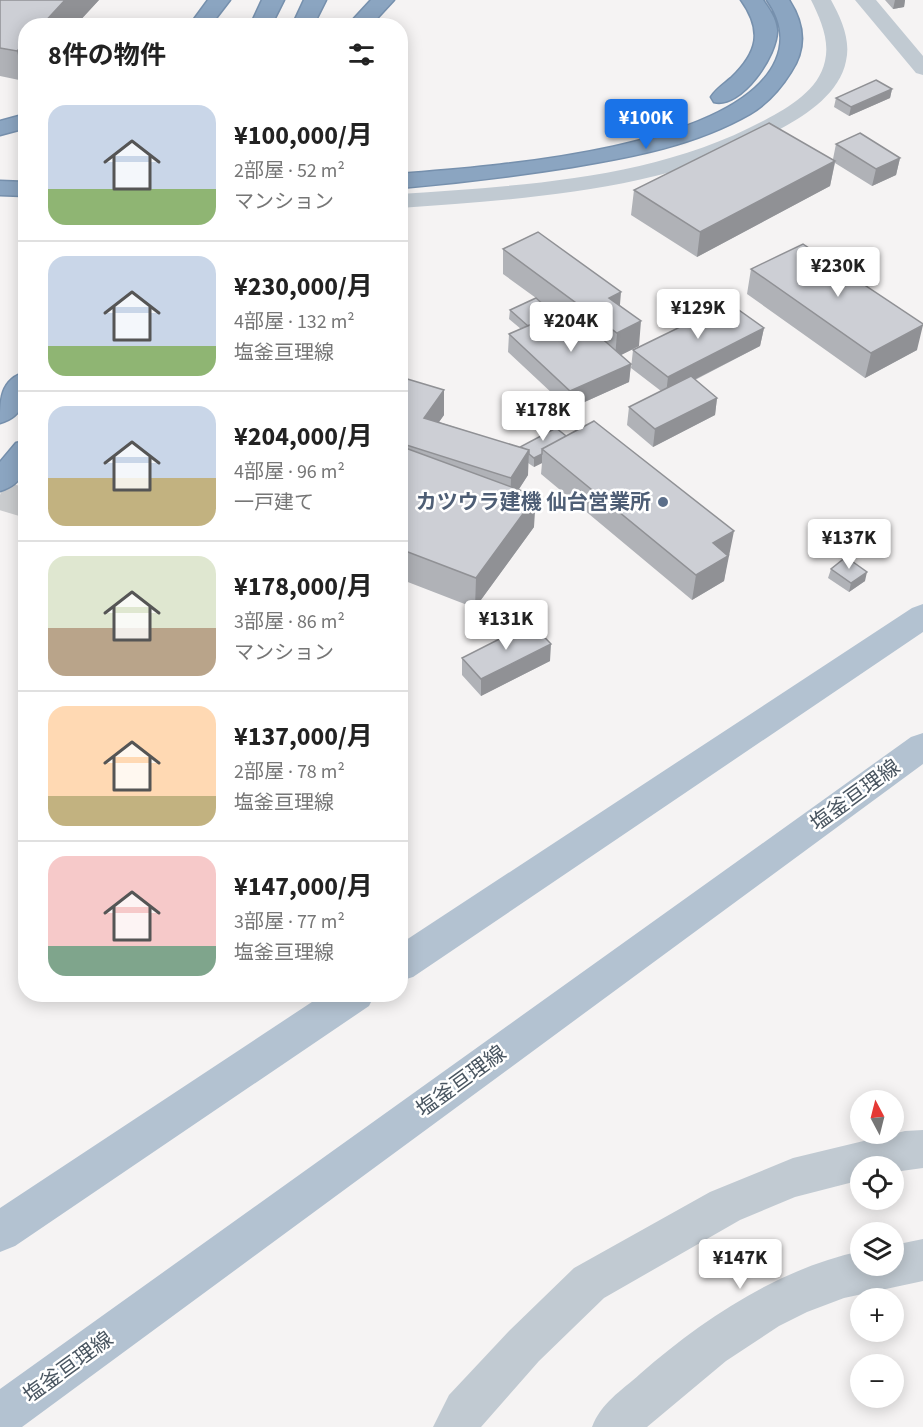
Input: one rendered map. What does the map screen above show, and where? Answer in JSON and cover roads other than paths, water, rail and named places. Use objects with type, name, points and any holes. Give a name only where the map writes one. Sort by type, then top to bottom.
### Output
[{"type":"highway","points":[[205,18],[219,0]]},
{"type":"highway","points":[[264,18],[273,0]]},
{"type":"highway","points":[[306,18],[315,0]]},
{"type":"highway","points":[[365,18],[383,0]]},
{"type":"highway","points":[[408,164],[525,153],[585,143],[670,121],[715,103],[754,69],[762,53],[766,37],[765,21],[752,0]]},
{"type":"highway","points":[[408,180],[536,166],[609,154],[663,141],[743,109],[779,76],[788,58],[792,40],[789,20],[778,0]]},
{"type":"highway","points":[[0,128],[18,123]]},
{"type":"highway","points":[[0,173],[18,173]]},
{"type":"highway","points":[[0,188],[18,189]]},
{"type":"highway","points":[[0,414],[18,391]]},
{"type":"highway","points":[[0,481],[18,460]]},
{"type":"main road","points":[[408,960],[923,616]]},
{"type":"main road","name":"塩釜亘理線","points":[[0,1416],[923,746]]},
{"type":"main road","points":[[0,1232],[344,1002]]},
{"type":"street","points":[[408,200],[505,192],[619,177],[726,149],[761,133],[806,103],[823,88],[834,69],[837,50],[835,32],[821,0]]},
{"type":"street","points":[[865,0],[923,69]]},
{"type":"street","points":[[455,1427],[465,1411],[524,1346],[589,1284],[648,1248],[725,1206],[793,1178],[905,1150],[923,1149]]},
{"type":"street","points":[[614,1427],[645,1398],[701,1353],[759,1314],[821,1283],[923,1260]]},
{"type":"tunnel","points":[[0,495],[18,501]]},
{"type":"place","name":"カツウラ建機 仙台営業所","points":[[663,502]]}]
